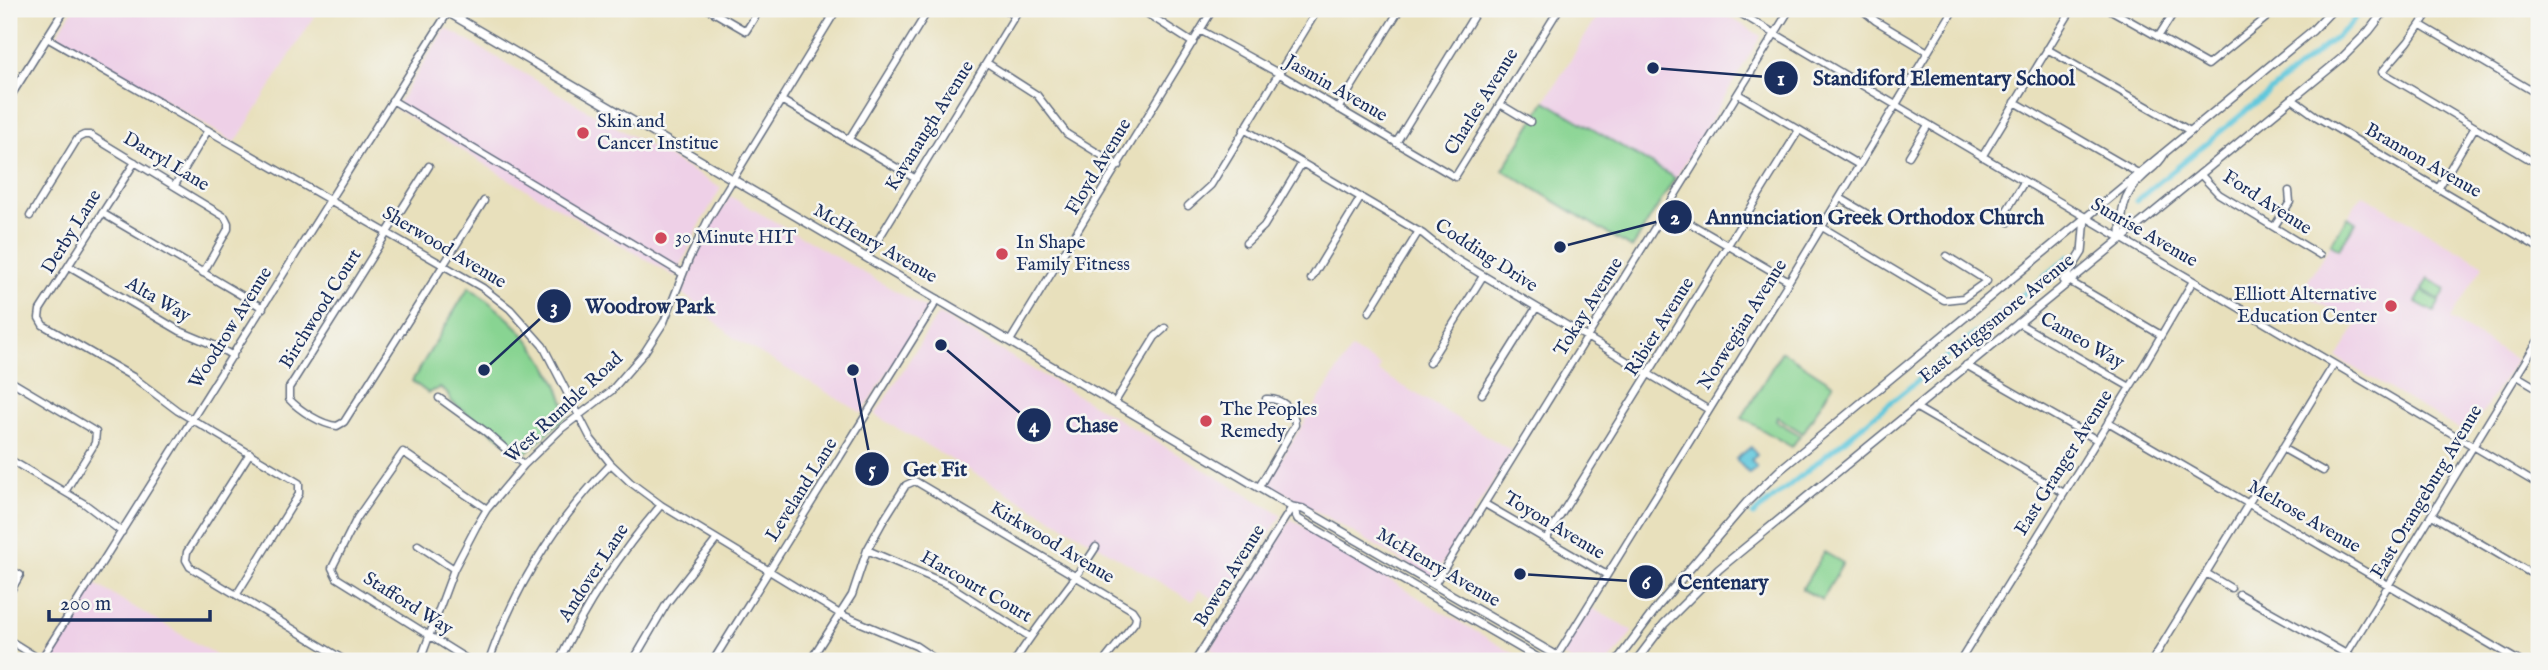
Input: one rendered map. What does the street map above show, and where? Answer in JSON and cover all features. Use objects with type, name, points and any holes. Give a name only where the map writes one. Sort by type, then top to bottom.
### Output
[{"type":"main road","points":[[9,98],[65,9]]},
{"type":"main road","name":"East Briggsmore Avenue","points":[[1617,661],[1658,606],[1747,502],[1781,469],[2312,32],[2333,9]]},
{"type":"main road","name":"East Briggsmore Avenue","points":[[1636,661],[1664,624],[1719,569],[2292,99],[2356,45],[2386,9]]},
{"type":"main road","name":"McHenry Avenue","points":[[446,10],[1292,507],[1303,509],[1566,661]]},
{"type":"main road","points":[[2121,239],[2121,214],[2130,190],[2158,164],[2166,150]]},
{"type":"main road","points":[[2045,301],[2075,265],[2084,239],[2085,217]]},
{"type":"main road","name":"McHenry Avenue","points":[[1292,507],[1298,519],[1543,661]]},
{"type":"street","points":[[708,9],[746,31],[761,9]]},
{"type":"street","points":[[819,9],[832,17]]},
{"type":"street","name":"West Rumble Road","points":[[420,661],[454,569],[487,509],[524,465],[578,415],[611,391],[644,354],[664,322],[704,228],[837,9]]},
{"type":"street","points":[[849,139],[929,9]]},
{"type":"street","points":[[1004,9],[1017,12]]},
{"type":"street","points":[[1140,9],[1193,44]]},
{"type":"street","name":"Floyd Avenue","points":[[1010,341],[1213,9]]},
{"type":"street","points":[[1188,206],[1210,185],[1318,9]]},
{"type":"street","points":[[1338,108],[1400,9]]},
{"type":"street","points":[[1396,143],[1478,9]]},
{"type":"street","name":"Charles Avenue","points":[[1455,177],[1559,9]]},
{"type":"street","name":"Sunrise Avenue","points":[[1733,9],[2539,485]]},
{"type":"street","name":"Tokay Avenue","points":[[1434,585],[1790,9]]},
{"type":"street","name":"Norwegian Avenue","points":[[1557,656],[1954,9]]},
{"type":"street","points":[[1982,157],[2072,9]]},
{"type":"street","points":[[2109,9],[2208,65],[2277,9]]},
{"type":"street","points":[[2158,37],[2176,9]]},
{"type":"street","points":[[2431,9],[2382,72],[2539,165]]},
{"type":"street","name":"Woodrow Avenue","points":[[41,661],[446,10]]},
{"type":"street","points":[[1866,10],[1928,52]]},
{"type":"street","name":"Kavanaugh Avenue","points":[[867,258],[1017,12]]},
{"type":"street","points":[[2421,25],[2539,95]]},
{"type":"street","name":"Jasmin Avenue","points":[[1200,30],[1455,177]]},
{"type":"street","name":"Sherwood Avenue","points":[[47,38],[388,232],[497,298],[527,326],[553,362],[591,439],[630,482],[661,505],[840,614],[916,646],[937,661]]},
{"type":"street","points":[[2048,49],[2190,131]]},
{"type":"street","points":[[987,63],[1037,95],[1068,134],[1119,166]]},
{"type":"street","points":[[1738,94],[1859,165]]},
{"type":"street","name":"Brannon Avenue","points":[[2292,99],[2317,117],[2539,248]]},
{"type":"street","points":[[392,100],[683,274]]},
{"type":"street","points":[[781,100],[916,179]]},
{"type":"street","points":[[2015,102],[2138,173]]},
{"type":"street","points":[[1500,104],[1530,122]]},
{"type":"street","points":[[1909,156],[1928,125]]},
{"type":"street","points":[[2438,189],[2475,127]]},
{"type":"street","name":"Codding Drive","points":[[1244,129],[1419,231],[1449,256],[1709,410]]},
{"type":"street","points":[[175,186],[208,130]]},
{"type":"street","name":"Ribier Avenue","points":[[1546,539],[1799,130]]},
{"type":"street","name":"Darryl Lane","points":[[30,216],[78,138],[90,135],[225,217],[228,229],[203,273]]},
{"type":"street","name":"Derby Lane","points":[[135,162],[40,310],[39,318],[43,325],[133,377],[192,419]]},
{"type":"street","points":[[1246,243],[1264,226],[1303,163]]},
{"type":"street","name":"Birchwood Court","points":[[429,166],[288,392],[291,402],[330,425],[337,426],[344,422],[484,201]]},
{"type":"street","name":"Ford Avenue","points":[[2200,174],[2218,194],[2320,255]]},
{"type":"street","points":[[2009,222],[2004,215],[2024,182]]},
{"type":"street","points":[[2274,228],[2290,202],[2289,191]]},
{"type":"street","points":[[1311,279],[1361,197]]},
{"type":"street","points":[[1840,198],[1874,218]]},
{"type":"street","points":[[1667,210],[1789,281]]},
{"type":"street","points":[[102,213],[263,308]]},
{"type":"street","points":[[1822,227],[1944,300],[1963,298],[1987,281],[1948,256]]},
{"type":"street","points":[[1369,313],[1419,231]]},
{"type":"street","name":"Alta Way","points":[[69,266],[180,331],[233,356]]},
{"type":"street","points":[[1429,363],[1483,276]]},
{"type":"street","points":[[2069,281],[2161,335]]},
{"type":"street","name":"East Granger Avenue","points":[[1960,661],[2193,281]]},
{"type":"street","name":"Leveland Lane","points":[[713,661],[938,299]]},
{"type":"street","points":[[1482,394],[1536,307]]},
{"type":"street","name":"Cameo Way","points":[[2018,323],[2130,387]]},
{"type":"street","points":[[1115,402],[1155,337],[1165,328]]},
{"type":"street","name":"East Orangeburg Avenue","points":[[2343,661],[2539,339]]},
{"type":"street","points":[[2152,661],[2334,364]]},
{"type":"street","points":[[1966,365],[2097,440]]},
{"type":"street","points":[[2517,376],[2539,389]]},
{"type":"street","points":[[9,380],[96,432],[95,443],[65,492]]},
{"type":"street","points":[[439,398],[486,432],[524,465]]},
{"type":"street","points":[[1259,487],[1295,425],[1294,414],[1287,406],[1278,400],[1266,399]]},
{"type":"street","points":[[1915,407],[2064,493]]},
{"type":"street","points":[[192,419],[296,480],[300,486],[299,494],[237,594]]},
{"type":"street","name":"Melrose Avenue","points":[[2108,422],[2519,661]]},
{"type":"street","points":[[2282,448],[2323,471]]},
{"type":"street","name":"Stafford Way","points":[[470,661],[337,578],[333,572],[333,564],[357,517],[403,452],[487,509]]},
{"type":"street","points":[[250,453],[187,552],[186,560],[190,567],[346,661]]},
{"type":"street","points":[[9,459],[65,492],[122,532]]},
{"type":"street","points":[[489,661],[504,622],[537,558],[565,516],[611,464]]},
{"type":"street","name":"Kirkwood Avenue","points":[[867,550],[906,485],[912,481],[919,483],[1132,610],[1136,616],[1132,626],[1104,661]]},
{"type":"street","name":"Toyon Avenue","points":[[1485,504],[1607,575]]},
{"type":"street","name":"Andover Lane","points":[[559,661],[598,588],[661,505]]},
{"type":"street","name":"Bowen Avenue","points":[[1195,661],[1292,507]]},
{"type":"street","points":[[2432,515],[2539,578]]},
{"type":"street","points":[[633,661],[667,603],[717,539]]},
{"type":"street","points":[[418,545],[454,569]]},
{"type":"street","points":[[1015,661],[1030,637],[1078,576],[1096,547]]},
{"type":"street","points":[[810,661],[856,585],[867,550]]},
{"type":"street","name":"Harcourt Court","points":[[867,550],[949,585],[1030,637]]},
{"type":"street","points":[[9,569],[20,575],[9,593]]},
{"type":"street","points":[[2206,573],[2231,588]]},
{"type":"street","points":[[2239,594],[2359,661]]},
{"type":"street","points":[[9,640],[41,661]]},
{"type":"street","points":[[2534,661],[2539,653]]},
{"type":"shaded area","points":[[73,9],[319,9],[235,143],[57,35]]},
{"type":"shaded area","points":[[1602,9],[1716,9],[1761,36],[1676,178],[1545,101]]},
{"type":"shaded area","points":[[446,28],[721,188],[697,230],[676,277],[500,174],[395,108]]},
{"type":"shaded area","name":"Elliott Alternative Education Center","points":[[2362,194],[2484,265],[2450,319],[2516,360],[2468,435],[2337,358],[2357,325],[2301,292]]},
{"type":"shaded area","points":[[730,196],[927,309],[862,413],[734,338],[683,293],[705,236]]},
{"type":"shaded area","points":[[938,314],[1282,515],[1224,605],[1199,590],[1192,601],[875,415]]},
{"type":"shaded area","points":[[1351,349],[1381,366],[1378,371],[1512,451],[1433,579],[1266,482]]},
{"type":"shaded area","points":[[1291,519],[1527,661],[1231,661],[1210,649]]},
{"type":"shaded area","points":[[95,584],[226,661],[46,661]]},
{"type":"shaded area","points":[[1590,607],[1633,631],[1610,661],[1572,661],[1561,655]]},
{"type":"green space","points":[[1545,101],[1675,178],[1632,248],[1503,170]]},
{"type":"green space","points":[[2347,217],[2356,222],[2339,249],[2331,244]]},
{"type":"green space","points":[[2428,279],[2446,289],[2440,300],[2422,289]]},
{"type":"green space","points":[[469,287],[508,318],[539,353],[556,382],[568,413],[523,455],[452,402],[440,388],[428,393],[412,381]]},
{"type":"green space","points":[[2422,291],[2440,301],[2434,312],[2416,302]]},
{"type":"green space","points":[[1782,351],[1833,384],[1803,433],[1777,417],[1776,421],[1800,435],[1792,447],[1742,418]]},
{"type":"green space","points":[[1824,552],[1843,563],[1822,600],[1802,589]]},
{"type":"water","points":[[1751,447],[1757,455],[1751,460],[1757,468],[1749,474],[1736,459]]},
{"type":"waterway","points":[[2136,201],[2347,28],[2363,9]]},
{"type":"waterway","points":[[1753,515],[2070,256]]},
{"type":"place","name":"Standiford Elementary School","points":[[1653,68]]},
{"type":"place","name":"Skin and Cancer Institue","points":[[583,133]]},
{"type":"place","name":"30 Minute HIT","points":[[661,238]]},
{"type":"place","name":"Annunciation Greek Orthodox Church","points":[[1560,247]]},
{"type":"place","name":"In Shape Family Fitness","points":[[1002,254]]},
{"type":"place","name":"Elliott Alternative Education Center","points":[[2391,306]]},
{"type":"place","name":"Chase","points":[[941,345]]},
{"type":"place","name":"Woodrow Park","points":[[484,370]]},
{"type":"place","name":"Get Fit","points":[[853,370]]},
{"type":"place","name":"The Peoples Remedy","points":[[1206,421]]},
{"type":"place","name":"Centenary","points":[[1520,574]]}]
